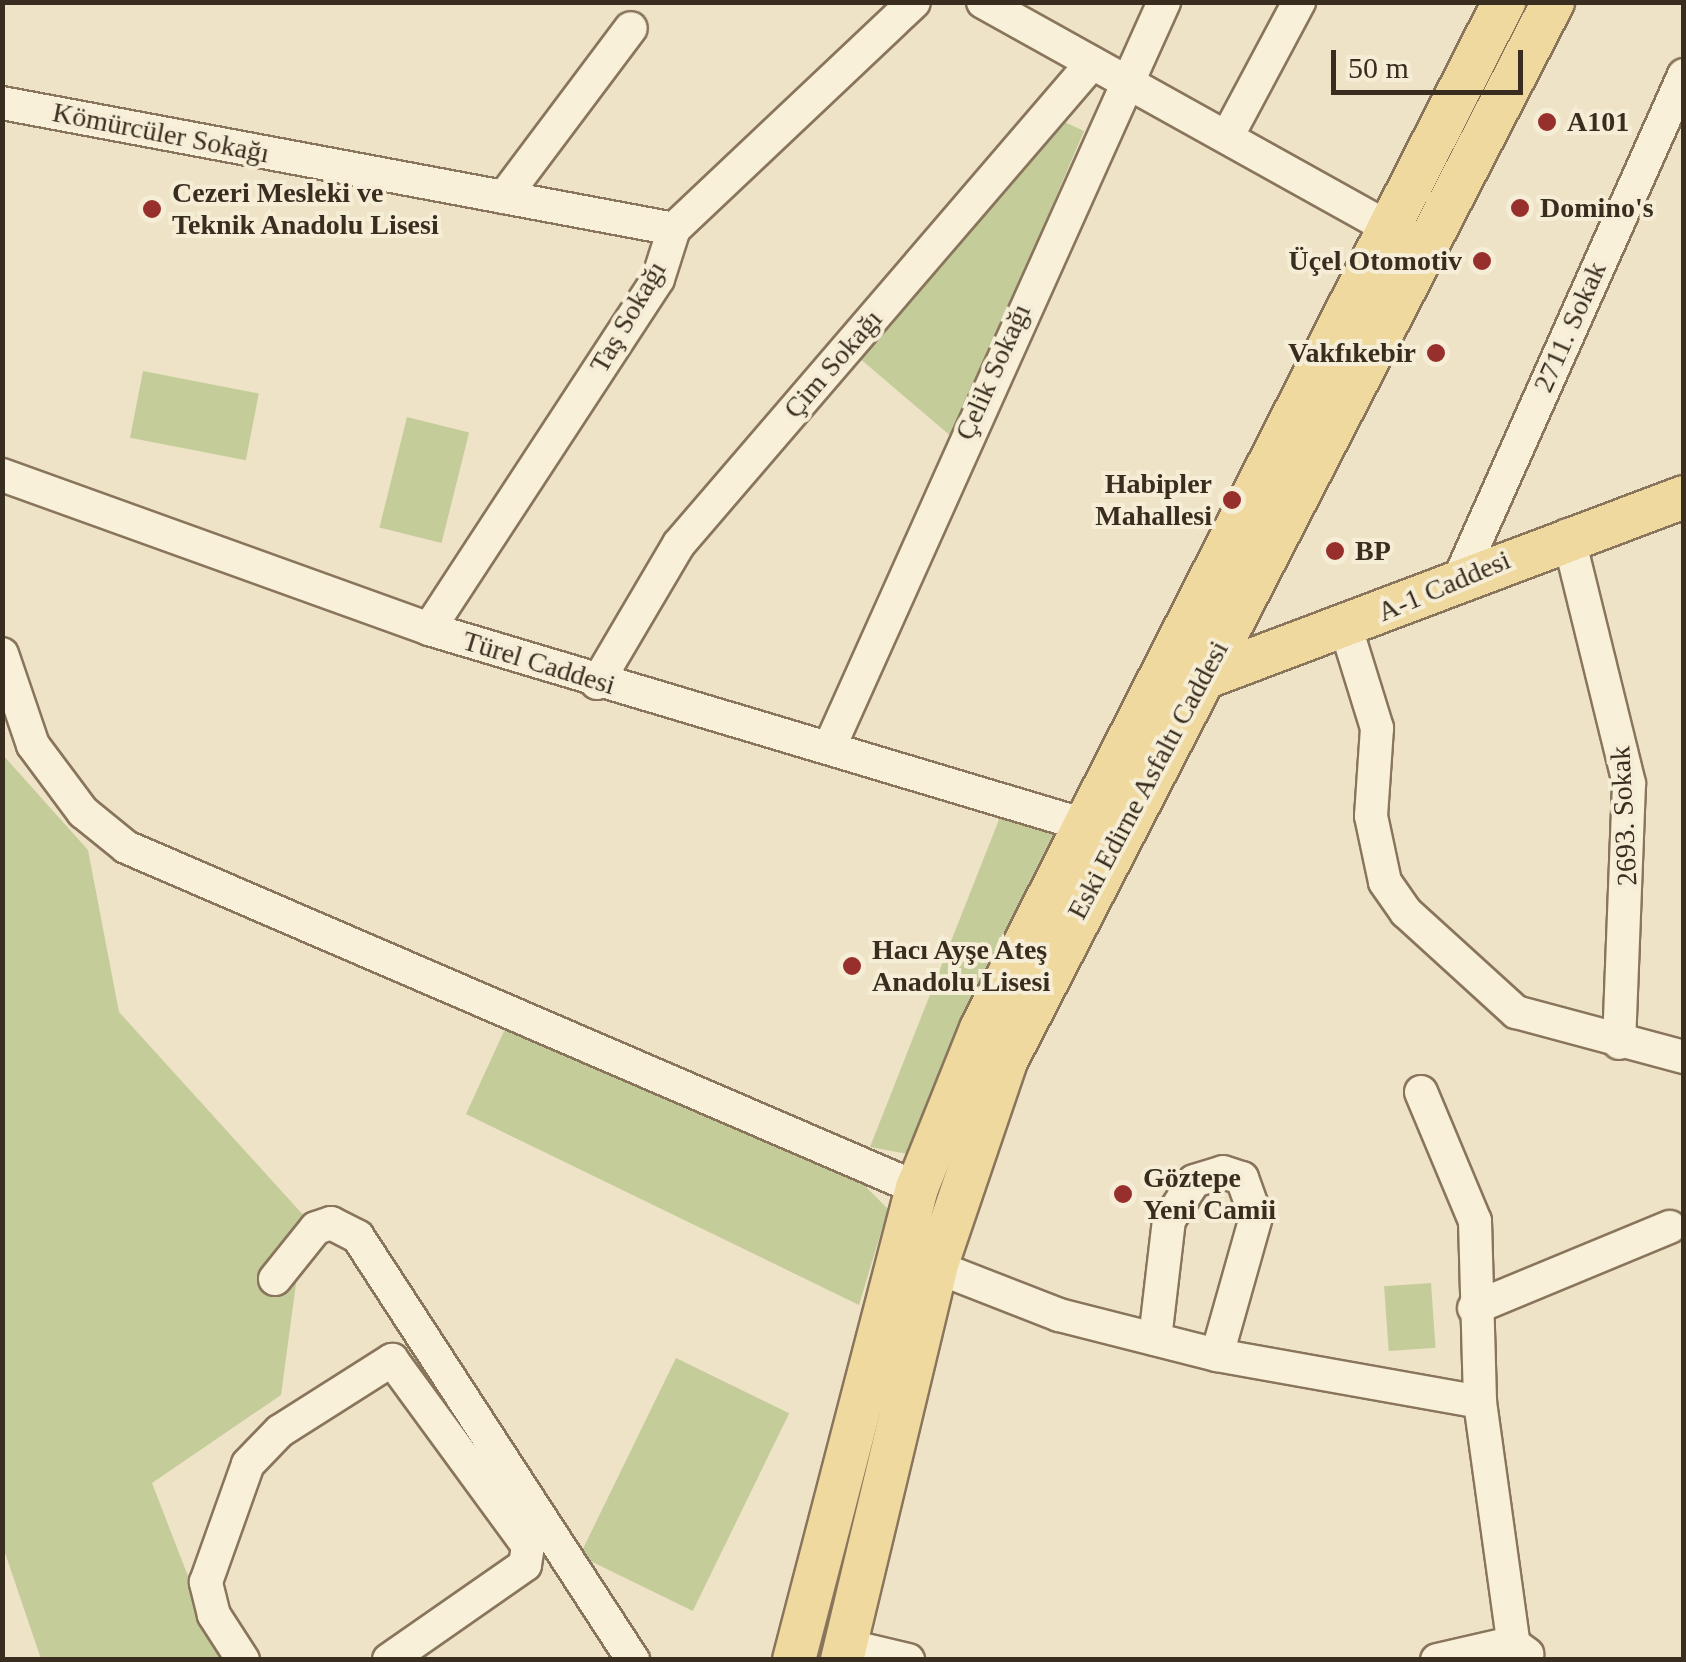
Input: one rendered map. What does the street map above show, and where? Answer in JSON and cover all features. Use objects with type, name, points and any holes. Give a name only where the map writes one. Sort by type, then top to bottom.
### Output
[{"type":"main road","name":"Eski Edirne Asfaltı Caddesi","points":[[844,1652],[936,1267],[1038,989],[1391,229],[1504,2]]},
{"type":"main road","name":"Eski Edirne Asfaltı Caddesi","points":[[794,1660],[917,1188],[981,1029],[1085,825],[1188,668],[1252,584],[1554,2]]},
{"type":"main road","name":"A-1 Caddesi","points":[[1188,668],[1346,628],[1568,535],[1684,497]]},
{"type":"street","name":"Taş Sokağı","points":[[430,629],[658,279],[674,229],[914,2]]},
{"type":"street","points":[[984,2],[1391,229]]},
{"type":"street","name":"Çelik Sokağı","points":[[830,746],[1164,2]]},
{"type":"street","points":[[1227,137],[1300,2]]},
{"type":"street","points":[[504,197],[630,28]]},
{"type":"street","name":"Çim Sokağı","points":[[597,683],[679,544],[1092,63]]},
{"type":"street","name":"2711. Sokak","points":[[1459,579],[1673,129],[1684,75]]},
{"type":"street","name":"Kömürcüler Sokağı","points":[[2,104],[674,229]]},
{"type":"street","name":"Türel Caddesi","points":[[2,475],[430,629],[597,683],[830,746],[1085,825]]},
{"type":"street","name":"2693. Sokak","points":[[1568,535],[1628,784],[1619,1043]]},
{"type":"street","points":[[1346,628],[1376,728],[1371,816],[1385,882],[1484,990],[1550,1027],[1684,1057]]},
{"type":"street","points":[[2,654],[32,745],[83,812],[126,846],[917,1188]]},
{"type":"street","points":[[1420,1092],[1475,1221],[1474,1308],[1480,1402],[1521,1654],[1437,1660]]},
{"type":"street","points":[[1154,1339],[1169,1220],[1194,1181],[1223,1172],[1250,1190],[1256,1217],[1217,1356]]},
{"type":"street","points":[[275,1278],[316,1228],[330,1223],[358,1237],[633,1660]]},
{"type":"street","points":[[1474,1308],[1670,1227]]},
{"type":"street","points":[[936,1267],[1217,1356],[1480,1402]]},
{"type":"street","points":[[244,1660],[214,1616],[206,1582],[248,1464],[280,1431],[392,1360],[528,1546],[525,1565],[389,1660]]},
{"type":"street","points":[[844,1652],[908,1660]]},
{"type":"green space","points":[[1056,118],[1084,131],[953,438],[858,357]]},
{"type":"green space","points":[[143,371],[259,394],[246,460],[130,438]]},
{"type":"green space","points":[[407,417],[469,432],[442,543],[379,528]]},
{"type":"green space","points":[[2,754],[88,850],[119,1012],[305,1217],[281,1395],[152,1483],[220,1659],[41,1659],[3,1547]]},
{"type":"green space","points":[[1000,817],[1060,832],[913,1155],[870,1147]]},
{"type":"green space","points":[[505,1029],[864,1185],[888,1209],[859,1305],[466,1114]]},
{"type":"green space","points":[[1431,1283],[1436,1348],[1389,1351],[1384,1286]]},
{"type":"green space","points":[[676,1358],[789,1413],[693,1611],[580,1556]]},
{"type":"place","name":"A101","points":[[1547,122]]},
{"type":"place","name":"Domino's","points":[[1520,208]]},
{"type":"place","name":"Cezeri Mesleki ve Teknik Anadolu Lisesi","points":[[152,209]]},
{"type":"place","name":"Üçel Otomotiv","points":[[1482,261]]},
{"type":"place","name":"Vakfıkebir","points":[[1436,353]]},
{"type":"place","name":"Habipler Mahallesi","points":[[1232,500]]},
{"type":"place","name":"BP","points":[[1335,551]]},
{"type":"place","name":"Hacı Ayşe Ateş Anadolu Lisesi","points":[[852,966]]},
{"type":"place","name":"Göztepe Yeni Camii","points":[[1123,1194]]}]
